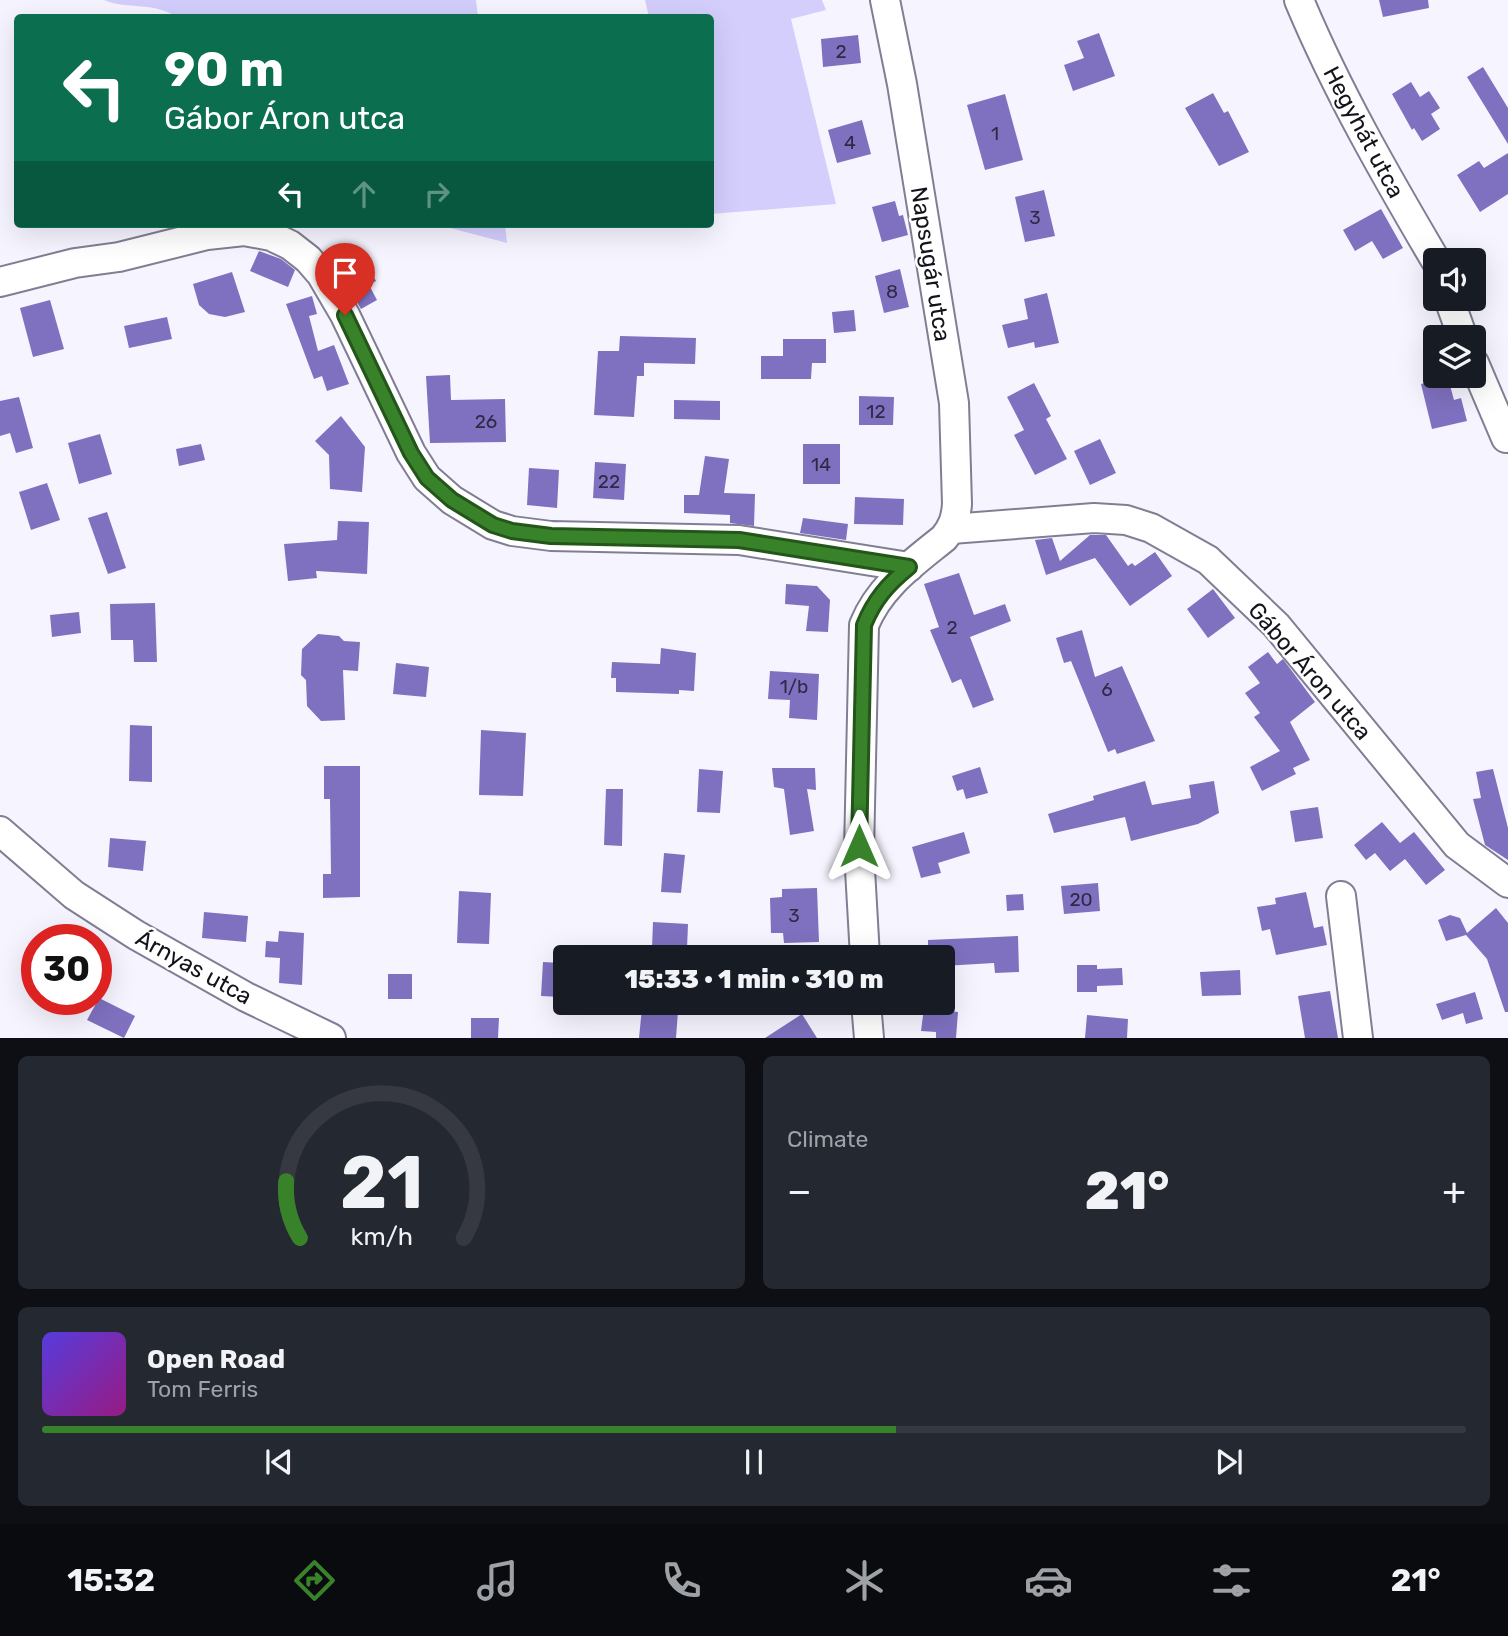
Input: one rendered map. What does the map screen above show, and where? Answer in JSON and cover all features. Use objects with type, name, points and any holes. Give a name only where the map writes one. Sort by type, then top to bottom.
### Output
[{"type":"street","name":"Napsugár utca","points":[[885,0],[902,84],[954,403],[957,517],[951,529]]},
{"type":"street","name":"Hegyhát utca","points":[[1299,0],[1322,55],[1352,113],[1429,248]]},
{"type":"street","points":[[0,282],[208,235],[244,231],[271,236],[290,245],[321,274],[345,315],[411,453],[427,478],[452,500],[493,525],[512,531],[551,536],[739,540],[909,567]]},
{"type":"street","points":[[1485,388],[1506,438]]},
{"type":"street","name":"Gábor Áron utca","points":[[951,529],[1094,518],[1126,520],[1151,528],[1208,560],[1276,625],[1457,845],[1508,883]]},
{"type":"street","points":[[864,945],[859,852],[864,625],[886,587],[951,529]]},
{"type":"street","name":"Árnyas utca","points":[[0,831],[74,895],[136,935],[246,997],[331,1038]]},
{"type":"street","points":[[1341,896],[1358,1038]]},
{"type":"street","points":[[867,1015],[869,1038]]},
{"type":"shaded area","points":[[104,0],[476,0],[478,14],[171,14],[151,7]]},
{"type":"shaded area","points":[[645,0],[822,0],[826,10],[791,19],[836,204],[714,214],[714,14],[648,14]]},
{"type":"shaded area","points":[[450,228],[505,228],[507,243]]},
{"type":"building","points":[[1379,0],[1428,0],[1429,8],[1383,17]]},
{"type":"building","points":[[1099,33],[1115,76],[1073,91],[1064,65],[1084,58],[1077,41]]},
{"type":"building","points":[[858,35],[861,63],[823,67],[821,39]]},
{"type":"building","points":[[1483,67],[1508,108],[1508,144],[1467,77]]},
{"type":"building","points":[[1411,82],[1420,97],[1429,91],[1440,108],[1431,114],[1440,129],[1422,141],[1414,128],[1412,130],[1392,94]]},
{"type":"building","points":[[1213,93],[1224,113],[1228,111],[1249,152],[1219,166],[1185,108]]},
{"type":"building","points":[[1005,94],[1023,160],[985,170],[967,105]]},
{"type":"building","points":[[862,120],[871,154],[837,163],[828,130]]},
{"type":"building","points":[[1508,153],[1508,194],[1480,212],[1457,175],[1479,161],[1484,168]]},
{"type":"building","points":[[1044,190],[1055,236],[1025,242],[1015,197]]},
{"type":"building","points":[[895,201],[899,216],[903,215],[908,235],[882,242],[872,207]]},
{"type":"building","points":[[1381,209],[1403,248],[1383,259],[1372,241],[1355,251],[1343,230]]},
{"type":"building","points":[[259,251],[281,259],[295,270],[288,287],[250,271]]},
{"type":"building","points":[[367,265],[376,281],[369,285],[377,300],[361,309],[351,292],[355,290],[347,276]]},
{"type":"building","points":[[900,269],[909,307],[884,313],[875,276]]},
{"type":"building","points":[[232,272],[245,312],[225,317],[209,314],[199,305],[193,284]]},
{"type":"building","points":[[1047,293],[1059,343],[1035,348],[1034,342],[1008,348],[1002,325],[1028,319],[1024,299]]},
{"type":"building","points":[[312,296],[317,314],[309,316],[318,351],[334,345],[349,384],[327,391],[322,376],[314,379],[286,304]]},
{"type":"building","points":[[50,300],[64,349],[33,357],[20,308]]},
{"type":"building","points":[[854,310],[856,331],[834,333],[832,312]]},
{"type":"building","points":[[167,317],[172,339],[129,348],[124,326]]},
{"type":"building","points":[[620,336],[696,338],[695,364],[644,363],[644,376],[637,376],[634,417],[594,415],[598,351],[619,351]]},
{"type":"building","points":[[783,339],[826,339],[826,363],[812,363],[811,379],[761,379],[761,356],[783,356]]},
{"type":"building","points":[[450,375],[451,400],[505,399],[506,442],[430,443],[426,376]]},
{"type":"building","points":[[1034,383],[1051,416],[1046,419],[1067,459],[1035,475],[1014,435],[1024,430],[1007,397]]},
{"type":"building","points":[[1421,384],[1423,388],[1451,388],[1454,400],[1461,398],[1467,421],[1432,429]]},
{"type":"building","points":[[859,396],[894,397],[893,425],[859,425]]},
{"type":"building","points":[[19,397],[33,448],[16,453],[10,433],[0,436],[0,401]]},
{"type":"building","points":[[674,400],[720,401],[720,420],[674,419]]},
{"type":"building","points":[[341,416],[365,447],[362,492],[330,489],[329,455],[315,441]]},
{"type":"building","points":[[100,434],[112,474],[79,484],[68,443]]},
{"type":"building","points":[[1100,439],[1116,473],[1090,485],[1074,451]]},
{"type":"building","points":[[201,444],[205,460],[179,466],[176,449]]},
{"type":"building","points":[[803,444],[840,444],[840,484],[803,484]]},
{"type":"building","points":[[705,456],[729,459],[724,493],[755,494],[754,526],[730,523],[730,515],[684,513],[684,495],[699,495]]},
{"type":"building","points":[[595,462],[626,464],[624,500],[593,498]]},
{"type":"building","points":[[529,468],[559,470],[557,508],[527,505]]},
{"type":"building","points":[[47,483],[60,520],[31,530],[19,492]]},
{"type":"building","points":[[855,497],[904,499],[903,525],[854,524]]},
{"type":"building","points":[[107,512],[126,568],[108,574],[88,518]]},
{"type":"building","points":[[803,518],[848,524],[846,540],[800,533]]},
{"type":"building","points":[[338,521],[369,522],[367,574],[316,571],[317,578],[288,581],[284,544],[337,540]]},
{"type":"building","points":[[1090,535],[1106,535],[1128,566],[1132,563],[1135,566],[1155,552],[1172,576],[1130,606],[1095,558],[1046,575],[1035,540],[1052,538],[1060,561]]},
{"type":"building","points":[[959,573],[974,615],[1005,604],[1011,621],[970,637],[994,700],[973,708],[961,679],[952,683],[930,630],[939,627],[924,584]]},
{"type":"building","points":[[786,584],[817,586],[830,600],[828,632],[806,631],[809,606],[785,604]]},
{"type":"building","points":[[1213,589],[1235,618],[1208,638],[1187,609]]},
{"type":"building","points":[[155,603],[157,662],[134,662],[133,640],[111,640],[110,604]]},
{"type":"building","points":[[79,612],[81,633],[52,637],[50,615]]},
{"type":"building","points":[[1082,630],[1095,677],[1122,666],[1155,741],[1117,754],[1115,749],[1108,752],[1071,661],[1064,663],[1056,638]]},
{"type":"building","points":[[318,634],[360,642],[358,671],[343,670],[345,720],[321,721],[307,706],[306,680],[301,675],[302,649]]},
{"type":"building","points":[[661,648],[696,653],[694,691],[679,690],[679,694],[616,692],[616,678],[611,678],[612,662],[660,664]]},
{"type":"building","points":[[1268,652],[1277,664],[1283,659],[1315,702],[1290,722],[1310,760],[1293,768],[1296,774],[1262,791],[1250,767],[1280,751],[1254,717],[1260,713],[1245,693],[1260,683],[1248,667]]},
{"type":"building","points":[[396,663],[429,667],[426,697],[393,694]]},
{"type":"building","points":[[770,671],[819,674],[817,720],[789,718],[790,700],[768,699]]},
{"type":"building","points":[[130,725],[152,726],[152,782],[129,781]]},
{"type":"building","points":[[481,730],[526,733],[523,796],[479,795]]},
{"type":"building","points":[[324,766],[360,766],[360,897],[323,898],[323,874],[331,874],[330,799],[324,799]]},
{"type":"building","points":[[980,767],[988,793],[966,799],[963,789],[957,791],[952,776]]},
{"type":"building","points":[[772,768],[815,768],[816,790],[807,789],[814,831],[790,835],[784,789],[774,787]]},
{"type":"building","points":[[699,769],[723,771],[720,813],[697,812]]},
{"type":"building","points":[[1493,769],[1508,828],[1508,860],[1485,845],[1473,799],[1481,798],[1476,772]]},
{"type":"building","points":[[1145,781],[1152,805],[1191,798],[1189,785],[1214,781],[1219,813],[1198,824],[1131,841],[1125,817],[1054,833],[1048,814],[1094,800],[1093,796]]},
{"type":"building","points":[[606,789],[623,789],[622,846],[604,845]]},
{"type":"building","points":[[1318,807],[1323,838],[1295,842],[1290,811]]},
{"type":"building","points":[[1382,822],[1400,843],[1414,832],[1445,870],[1426,885],[1405,859],[1390,871],[1375,853],[1366,860],[1354,845]]},
{"type":"building","points":[[964,832],[970,853],[938,863],[941,873],[921,878],[912,847]]},
{"type":"building","points":[[110,838],[146,841],[143,871],[108,867]]},
{"type":"building","points":[[664,853],[685,855],[681,893],[661,892]]},
{"type":"building","points":[[1098,883],[1100,911],[1064,914],[1061,886]]},
{"type":"building","points":[[817,888],[819,942],[784,943],[783,933],[771,933],[770,898],[782,897],[782,889]]},
{"type":"building","points":[[459,891],[491,893],[489,944],[457,943]]},
{"type":"building","points":[[1306,892],[1314,928],[1323,926],[1327,945],[1276,955],[1270,929],[1262,931],[1257,907],[1276,904],[1275,898]]},
{"type":"building","points":[[1023,894],[1024,910],[1007,911],[1006,895]]},
{"type":"building","points":[[1496,908],[1508,923],[1508,1012],[1505,1012],[1487,959],[1466,935],[1446,941],[1438,920],[1450,915],[1460,918],[1467,933]]},
{"type":"building","points":[[204,912],[248,916],[246,942],[202,938]]},
{"type":"building","points":[[653,922],[688,924],[687,945],[652,945]]},
{"type":"building","points":[[279,931],[304,933],[302,985],[279,983],[280,958],[265,957],[266,941],[278,942]]},
{"type":"building","points":[[1018,936],[1019,972],[995,973],[994,963],[955,965],[955,945],[928,945],[928,940]]},
{"type":"building","points":[[543,962],[553,963],[553,997],[541,996]]},
{"type":"building","points":[[1077,965],[1097,965],[1097,969],[1122,968],[1123,985],[1097,986],[1097,992],[1077,992]]},
{"type":"building","points":[[1240,970],[1241,995],[1202,996],[1200,972]]},
{"type":"building","points":[[388,974],[412,974],[412,999],[388,999]]},
{"type":"building","points":[[1330,991],[1338,1038],[1305,1038],[1298,996]]},
{"type":"building","points":[[1475,992],[1483,1019],[1466,1024],[1463,1013],[1442,1020],[1436,1004]]},
{"type":"building","points":[[112,1004],[135,1016],[124,1038],[87,1020],[90,1015],[112,1015]]},
{"type":"building","points":[[955,1012],[958,1012],[956,1038],[936,1038],[936,1032],[921,1031],[923,1015],[955,1015]]},
{"type":"building","points":[[641,1015],[678,1015],[676,1038],[639,1038]]},
{"type":"building","points":[[803,1015],[817,1038],[765,1038]]},
{"type":"building","points":[[1087,1015],[1128,1019],[1127,1038],[1085,1038]]},
{"type":"building","points":[[471,1018],[499,1018],[498,1038],[471,1038]]},
{"type":"route","points":[[345,315],[411,453],[427,478],[452,500],[493,525],[512,531],[551,536],[739,540],[909,567],[886,587],[864,625],[859,846]]}]
